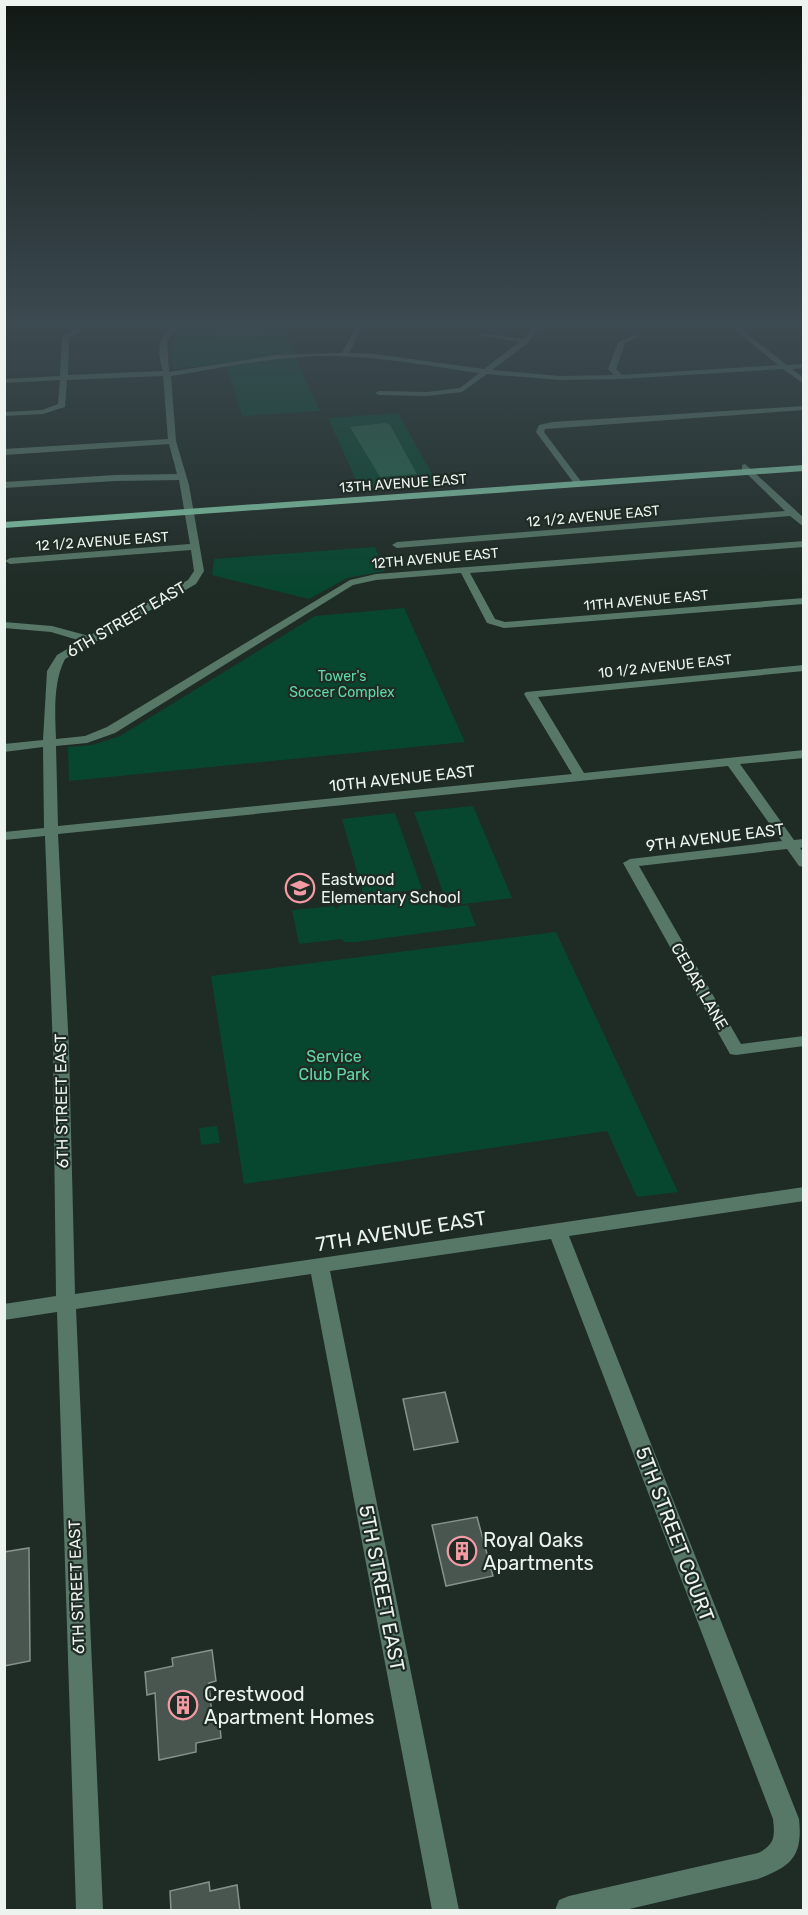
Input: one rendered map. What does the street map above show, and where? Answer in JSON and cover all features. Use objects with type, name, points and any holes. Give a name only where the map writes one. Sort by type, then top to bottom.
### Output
[{"type":"main road","name":"13TH AVENUE EAST","points":[[4,525],[189,509],[804,465]]},
{"type":"main road","name":"13TH AVENUE EAST","points":[[4,519],[189,509]]},
{"type":"street","points":[[4,414],[27,411]]},
{"type":"street","name":"6TH STREET EAST","points":[[89,1911],[66,1303],[49,715],[53,671],[61,657],[192,582],[199,571],[183,477],[172,441],[169,411]]},
{"type":"street","points":[[578,481],[540,432],[542,427],[552,424],[751,411]]},
{"type":"street","points":[[4,452],[172,441]]},
{"type":"street","points":[[747,469],[804,524]]},
{"type":"street","points":[[4,485],[115,478],[183,477]]},
{"type":"street","name":"12 1/2 AVENUE EAST","points":[[397,544],[792,513]]},
{"type":"street","name":"12TH AVENUE EAST","points":[[4,748],[87,739],[111,730],[350,583],[376,577],[804,544]]},
{"type":"street","name":"12 1/2 AVENUE EAST","points":[[10,561],[195,547]]},
{"type":"street","name":"11TH AVENUE EAST","points":[[464,570],[491,621],[504,626],[804,601]]},
{"type":"street","points":[[4,625],[52,629],[90,640]]},
{"type":"street","name":"10 1/2 AVENUE EAST","points":[[580,777],[530,694],[804,668]]},
{"type":"street","name":"10TH AVENUE EAST","points":[[4,836],[804,753]]},
{"type":"street","points":[[731,761],[797,844],[804,863]]},
{"type":"street","name":"9TH AVENUE EAST","points":[[630,863],[797,844]]},
{"type":"street","name":"CEDAR LANE","points":[[630,863],[736,1050],[804,1041]]},
{"type":"street","name":"7TH AVENUE EAST","points":[[4,1312],[804,1194]]},
{"type":"street","name":"5TH STREET COURT","points":[[557,1230],[786,1819],[789,1840],[778,1858],[758,1866],[569,1911]]},
{"type":"street","name":"5TH STREET EAST","points":[[319,1266],[446,1911]]},
{"type":"green space","points":[[241,411],[314,411],[242,416]]},
{"type":"green space","points":[[398,413],[437,483],[360,489],[328,418]]},
{"type":"green space","points":[[375,547],[385,571],[347,578],[309,599],[212,575],[214,559]]},
{"type":"green space","name":"Tower's Soccer Complex","points":[[404,608],[465,742],[69,781],[68,747],[92,745],[120,736],[315,616]]},
{"type":"green space","points":[[473,806],[512,898],[448,906],[414,812]]},
{"type":"green space","points":[[395,813],[422,889],[364,896],[342,819]]},
{"type":"green space","points":[[416,895],[445,908],[468,905],[476,926],[356,942],[344,942],[342,939],[299,944],[292,910],[334,906],[336,909],[345,901]]},
{"type":"green space","name":"Service Club Park","points":[[556,932],[678,1192],[637,1197],[607,1131],[244,1184],[211,976]]},
{"type":"green space","points":[[217,1126],[220,1143],[201,1145],[199,1128]]},
{"type":"shaded area","points":[[385,423],[390,425],[417,474],[380,477],[350,427]]},
{"type":"building","points":[[445,1392],[458,1442],[414,1450],[403,1399]]},
{"type":"building","name":"Royal Oaks Apartments","points":[[477,1517],[493,1576],[446,1586],[432,1525]]},
{"type":"building","points":[[29,1548],[30,1661],[4,1666],[4,1552]]},
{"type":"building","name":"Crestwood Apartment Homes","points":[[212,1650],[216,1681],[209,1683],[212,1716],[219,1715],[221,1738],[196,1743],[196,1752],[159,1760],[155,1693],[147,1695],[145,1672],[173,1666],[172,1658]]},
{"type":"building","points":[[209,1882],[210,1891],[237,1885],[240,1911],[171,1911],[170,1891]]},
{"type":"place","name":"Eastwood Elementary School","points":[[300,888]]},
{"type":"place","name":"Royal Oaks Apartments","points":[[462,1551]]},
{"type":"place","name":"Crestwood Apartment Homes","points":[[183,1705]]}]
